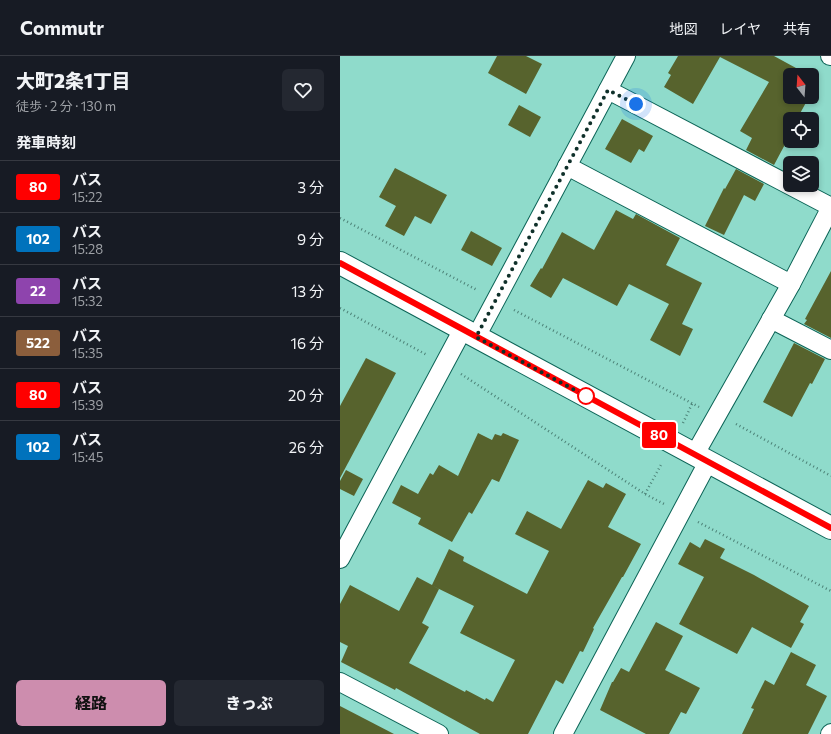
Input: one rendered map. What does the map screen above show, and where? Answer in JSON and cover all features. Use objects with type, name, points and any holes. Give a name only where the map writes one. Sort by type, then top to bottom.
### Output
[{"type":"main road","points":[[340,263],[831,528]]},
{"type":"street","points":[[340,559],[445,364],[496,300],[626,56]]},
{"type":"street","points":[[563,734],[680,513],[718,415],[791,284],[831,207],[608,90]]},
{"type":"street","points":[[567,166],[791,284]]},
{"type":"street","points":[[771,319],[831,350]]},
{"type":"street","points":[[340,682],[439,734]]},
{"type":"path","points":[[340,218],[692,404],[718,415],[831,476]]},
{"type":"path","points":[[340,308],[445,364],[644,494],[831,591]]},
{"type":"building","points":[[497,56],[526,56],[542,64],[526,94],[488,73]]},
{"type":"building","points":[[678,56],[774,56],[796,68],[783,68],[783,104],[805,104],[801,112],[783,112],[783,148],[774,165],[746,150],[752,138],[740,131],[769,82],[720,57],[693,104],[664,87],[671,75],[668,73]]},
{"type":"building","points":[[519,105],[541,117],[530,137],[508,125]]},
{"type":"building","points":[[622,119],[653,136],[644,152],[639,149],[631,163],[605,149]]},
{"type":"building","points":[[395,168],[447,195],[431,224],[415,216],[404,236],[385,226],[396,206],[379,197]]},
{"type":"building","points":[[736,169],[764,184],[755,201],[744,195],[724,235],[705,226],[724,188],[725,189]]},
{"type":"building","points":[[616,210],[633,219],[636,214],[680,238],[666,265],[702,283],[682,324],[693,329],[680,356],[650,340],[669,304],[629,284],[617,306],[563,278],[551,298],[530,286],[541,268],[542,269],[562,232],[594,250]]},
{"type":"building","points":[[471,231],[502,248],[492,266],[461,250]]},
{"type":"building","points":[[831,271],[831,338],[804,324],[807,320],[805,319]]},
{"type":"building","points":[[794,343],[825,359],[792,417],[763,402]]},
{"type":"building","points":[[366,358],[396,373],[340,478],[340,406]]},
{"type":"building","points":[[478,433],[492,440],[495,434],[501,436],[503,433],[519,440],[499,482],[492,479],[472,514],[469,512],[452,542],[418,524],[421,518],[392,503],[401,485],[418,494],[430,473],[433,475],[439,465],[458,476]]},
{"type":"building","points":[[346,470],[363,479],[354,496],[340,489],[340,481]]},
{"type":"building","points":[[588,480],[603,488],[606,483],[626,494],[608,527],[641,544],[593,628],[594,629],[583,652],[580,651],[563,684],[556,680],[528,734],[480,734],[396,688],[395,690],[341,662],[348,646],[340,642],[340,604],[350,585],[399,611],[417,577],[432,585],[449,549],[464,557],[463,561],[527,594],[549,551],[515,534],[527,511],[561,529]],"holes":[[[433,586],[474,606],[460,633],[515,660],[493,702],[486,698],[485,700],[466,690],[465,692],[409,663],[429,627],[422,623],[439,589]]]},
{"type":"building","points":[[705,539],[725,549],[720,558],[809,606],[800,622],[804,624],[791,648],[752,627],[737,654],[679,624],[704,577],[678,564],[690,542],[700,548]]},
{"type":"building","points":[[656,622],[683,636],[665,670],[700,688],[686,714],[681,712],[669,734],[646,734],[600,710],[612,682],[621,668],[629,672]]},
{"type":"building","points":[[791,652],[816,665],[806,685],[827,696],[808,734],[742,734],[754,709],[751,708],[765,680],[774,685]]},
{"type":"building","points":[[340,706],[394,734],[340,734]]},
{"type":"bus line","name":"80","points":[[340,263],[831,528]]},
{"type":"route","points":[[586,396],[476,337],[608,90],[636,104]]}]
